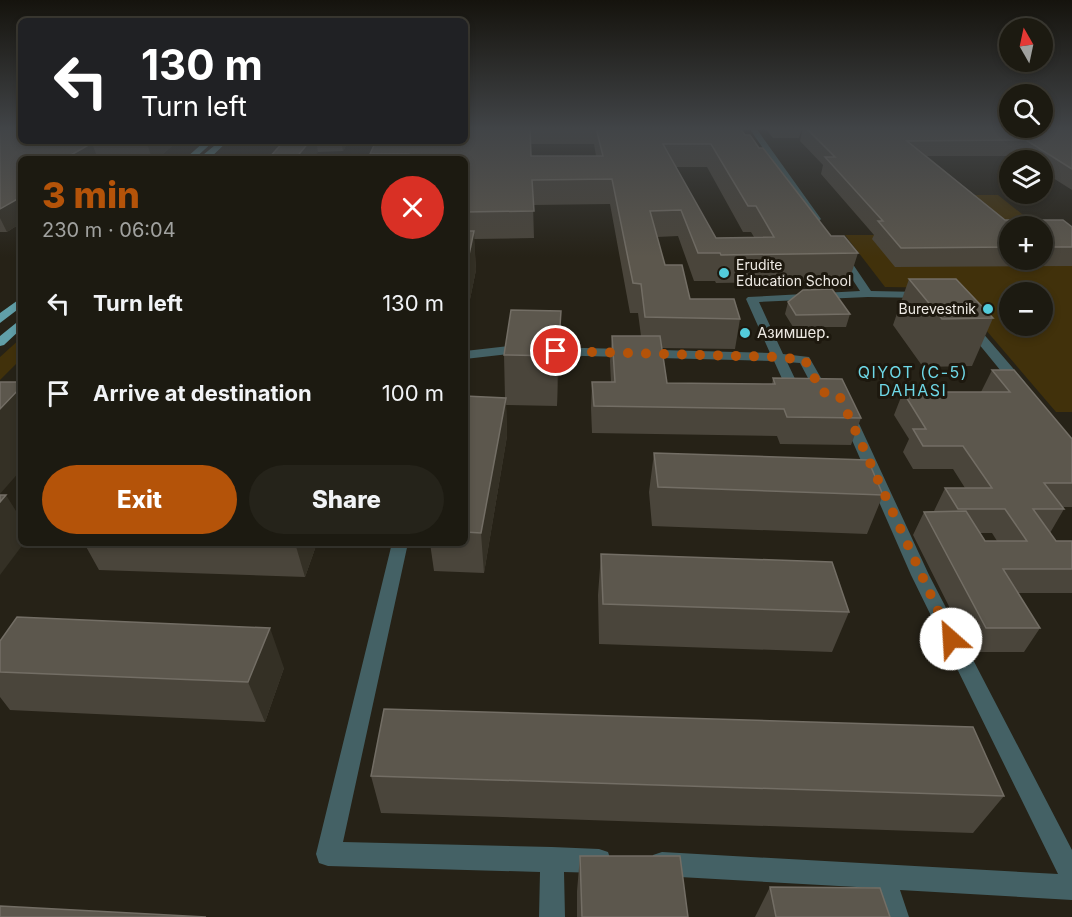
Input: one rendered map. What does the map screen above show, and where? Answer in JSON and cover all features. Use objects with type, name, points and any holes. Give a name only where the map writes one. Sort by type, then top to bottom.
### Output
[{"type":"main road","points":[[0,319],[18,305]]},
{"type":"main road","points":[[0,342],[18,326]]},
{"type":"street","points":[[782,171],[822,227]]},
{"type":"street","points":[[835,246],[868,294]]},
{"type":"street","points":[[936,295],[868,294],[752,299],[793,388],[839,395],[920,575],[992,722],[1072,876]]},
{"type":"street","points":[[961,316],[1025,391]]},
{"type":"street","points":[[468,355],[509,350],[777,357],[805,360],[822,392]]},
{"type":"street","points":[[399,546],[328,854],[552,859],[883,875],[1072,887]]},
{"type":"street","points":[[552,859],[552,917]]},
{"type":"street","points":[[883,875],[896,917]]},
{"type":"shaded area","points":[[964,195],[998,195],[999,204],[1009,204],[1024,216],[999,216],[999,222],[996,222]]},
{"type":"shaded area","name":"Burevestnik","points":[[845,235],[999,235],[999,270],[1053,270],[1053,251],[1072,235],[1072,412],[1056,412],[950,288],[885,287]]},
{"type":"shaded area","points":[[18,341],[18,362],[0,380],[0,357]]},
{"type":"building","points":[[0,171],[18,171],[18,199],[0,209]]},
{"type":"building","points":[[468,171],[678,171],[716,238],[774,237],[756,206],[748,206],[727,171],[781,171],[831,236],[844,236],[858,253],[721,255],[720,253],[698,253],[681,210],[650,211],[665,265],[682,265],[690,299],[734,299],[740,319],[645,317],[641,284],[633,283],[612,179],[532,180],[534,211],[468,212]]},
{"type":"building","points":[[838,171],[944,171],[1000,216],[999,247],[901,248],[878,221],[883,221]]},
{"type":"building","points":[[1053,220],[1063,220],[1072,227],[1072,247],[1053,247]]},
{"type":"building","points":[[468,231],[474,231],[468,260]]},
{"type":"building","points":[[909,279],[956,279],[993,318],[942,319]]},
{"type":"building","points":[[832,289],[850,314],[796,315],[788,302],[803,290]]},
{"type":"building","points":[[511,310],[561,311],[558,356],[504,355]]},
{"type":"building","points":[[612,336],[660,336],[667,383],[775,384],[773,378],[842,379],[861,418],[787,417],[784,409],[594,406],[592,382],[615,382]]},
{"type":"building","points":[[992,370],[1014,370],[1072,439],[1072,483],[1044,483],[1064,509],[1033,509],[1056,541],[1072,541],[1072,569],[1003,569],[1040,628],[986,628],[924,512],[966,511],[985,541],[1027,541],[1005,509],[958,509],[945,488],[992,488],[963,446],[923,446],[913,429],[926,429],[903,392],[1010,392]]},
{"type":"building","points":[[0,382],[18,382],[18,390],[0,409]]},
{"type":"building","points":[[468,396],[506,398],[481,533],[468,532]]},
{"type":"building","points":[[654,453],[868,460],[883,495],[658,487]]},
{"type":"building","points":[[601,554],[832,562],[849,612],[603,604]]},
{"type":"building","points":[[17,617],[270,628],[248,682],[0,672],[0,641]]},
{"type":"building","points":[[384,709],[973,727],[1004,796],[371,776]]},
{"type":"building","points":[[580,856],[680,856],[688,917],[582,917]]},
{"type":"building","points":[[770,887],[880,888],[890,917],[776,917]]},
{"type":"building","points":[[0,906],[206,917],[0,917]]},
{"type":"place","name":"Erudite Education School","points":[[724,273]]},
{"type":"place","name":"Burevestnik","points":[[988,309]]},
{"type":"place","name":"Азимшер.","points":[[745,333]]},
{"type":"district","name":"QIYOT (C-5) DAHASI","points":[[913,381]]},
{"type":"route","points":[[556,351],[777,357],[805,360],[822,392],[839,395],[951,639]]}]
